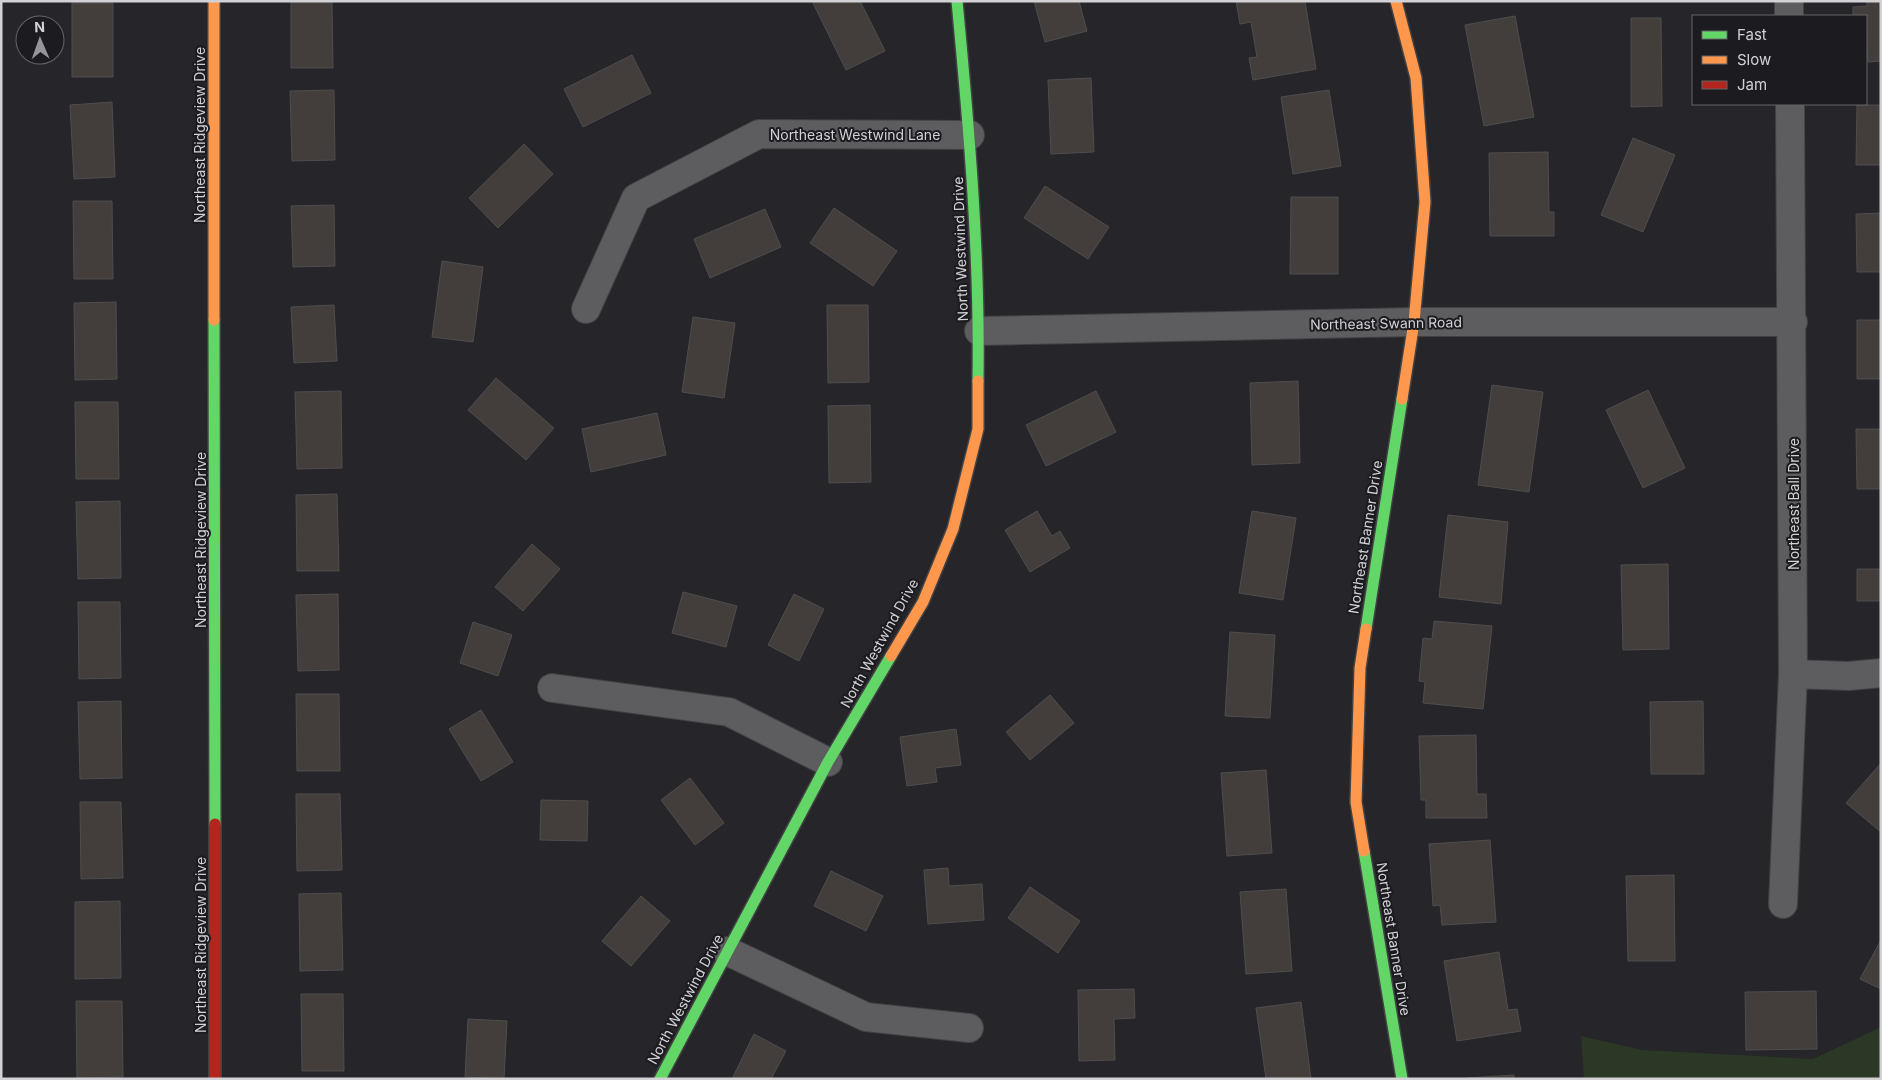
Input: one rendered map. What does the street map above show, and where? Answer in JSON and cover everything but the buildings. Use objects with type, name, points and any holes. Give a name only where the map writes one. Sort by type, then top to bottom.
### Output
[{"type":"street","name":"Northeast Ridgeview Drive","points":[[214,1],[215,1079]]},
{"type":"street","name":"North Westwind Drive","points":[[660,1079],[828,762],[923,602],[954,529],[978,428],[979,331],[970,135],[958,1]]},
{"type":"street","name":"Northeast Banner Drive","points":[[1396,1],[1416,78],[1425,202],[1414,322],[1360,668],[1356,802],[1402,1079]]},
{"type":"street","points":[[1789,1],[1789,15]]},
{"type":"street","name":"Northeast Ball Drive","points":[[1783,904],[1793,674],[1793,322],[1790,105]]},
{"type":"street","name":"Northeast Westwind Lane","points":[[586,309],[636,198],[759,134],[970,135]]},
{"type":"street","name":"Northeast Swann Road","points":[[979,331],[1414,322],[1793,322]]},
{"type":"street","points":[[1793,674],[1849,676],[1881,673]]},
{"type":"street","points":[[552,688],[729,712],[828,762]]},
{"type":"street","points":[[727,951],[866,1017],[969,1028]]},
{"type":"green space","points":[[1881,1027],[1881,1079],[1584,1079],[1581,1036],[1642,1050],[1813,1059]]},
{"type":"traffic: fast","points":[[957,1],[975,238],[978,381]]},
{"type":"traffic: fast","points":[[214,320],[215,824]]},
{"type":"traffic: fast","points":[[1366,629],[1402,399]]},
{"type":"traffic: fast","points":[[660,1079],[828,762],[891,656]]},
{"type":"traffic: fast","points":[[1364,851],[1402,1079]]},
{"type":"traffic: slow","points":[[214,1],[214,320]]},
{"type":"traffic: slow","points":[[1396,1],[1416,78],[1425,202],[1414,322],[1402,399]]},
{"type":"traffic: slow","points":[[891,656],[923,602],[953,529],[978,429],[978,381]]},
{"type":"traffic: slow","points":[[1364,851],[1356,802],[1360,668],[1366,629]]},
{"type":"traffic: jam","points":[[215,824],[215,1079]]}]
